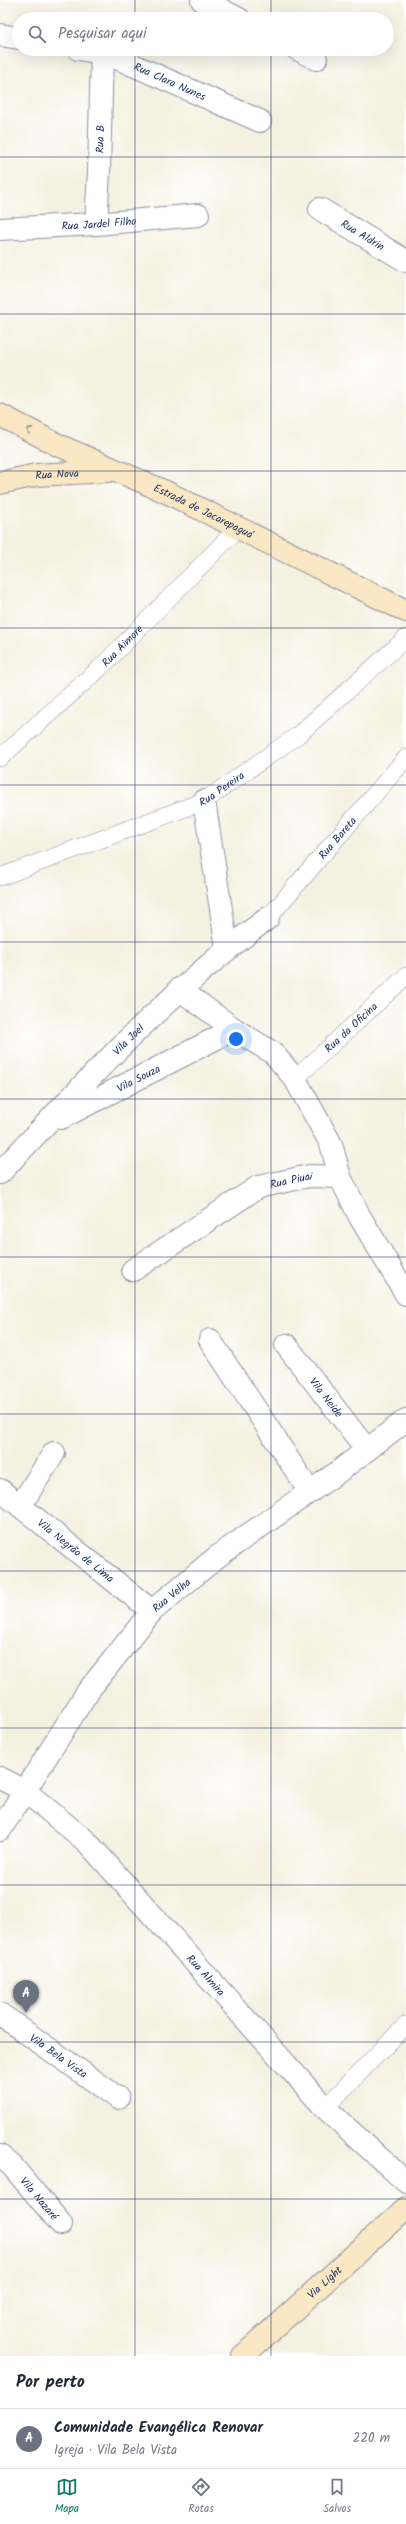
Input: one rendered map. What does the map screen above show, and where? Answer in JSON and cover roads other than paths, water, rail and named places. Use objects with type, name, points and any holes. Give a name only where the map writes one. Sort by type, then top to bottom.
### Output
[{"type":"street","points":[[202,0],[225,12]]},
{"type":"street","points":[[0,35],[12,37]]},
{"type":"street","name":"Rua B","points":[[96,224],[102,56]]},
{"type":"street","name":"Rua Clara Nunes","points":[[109,56],[260,121]]},
{"type":"street","points":[[310,56],[316,59]]},
{"type":"street","name":"Rua Aldrin","points":[[320,209],[406,261]]},
{"type":"street","name":"Rua Jardel Filho","points":[[0,229],[96,224],[198,215]]},
{"type":"street","name":"Estrada de Jacarepaguá","points":[[0,415],[58,445],[166,492],[406,611]]},
{"type":"street","name":"Rua Nova","points":[[0,483],[36,475],[115,471]]},
{"type":"street","points":[[204,801],[227,948]]},
{"type":"street","name":"Vila Joel","points":[[0,1172],[42,1127],[179,989],[227,948],[268,918]]},
{"type":"street","points":[[179,989],[234,1029],[273,1053],[295,1079],[331,1144],[340,1177],[360,1217],[406,1294]]},
{"type":"street","name":"Vila Souza","points":[[42,1127],[234,1029]]},
{"type":"street","name":"Rua Piuai","points":[[132,1270],[258,1186],[309,1176],[340,1177]]},
{"type":"street","points":[[210,1340],[310,1492]]},
{"type":"street","name":"Vila Neide","points":[[286,1345],[367,1450]]},
{"type":"street","name":"Rua Velha","points":[[0,1830],[88,1691],[152,1611],[218,1556],[367,1450],[403,1428]]},
{"type":"street","points":[[20,1506],[54,1453]]},
{"type":"street","name":"Vila Negrão de Lima","points":[[0,1490],[152,1611]]},
{"type":"street","name":"Rua Almira","points":[[0,1778],[25,1791],[87,1842],[325,2108],[406,2182]]},
{"type":"street","name":"Vila Bela Vista","points":[[0,2014],[118,2098]]},
{"type":"street","name":"Vila Nazaré","points":[[0,2156],[12,2166],[61,2224]]},
{"type":"street","name":"Via Light","points":[[243,2356],[406,2208]]},
{"type":"lane","name":"Rua Aimore","points":[[0,758],[100,668],[238,528]]},
{"type":"lane","name":"Rua Pereira","points":[[0,877],[96,843],[204,801],[298,735],[406,638]]},
{"type":"lane","name":"Rua Bareta","points":[[268,918],[406,758]]},
{"type":"lane","name":"Rua da Oficina","points":[[295,1079],[406,976]]},
{"type":"lane","points":[[325,2108],[406,2025]]},
{"type":"place","name":"Comunidade Evangélica Renovar","points":[[26,2013]]}]
